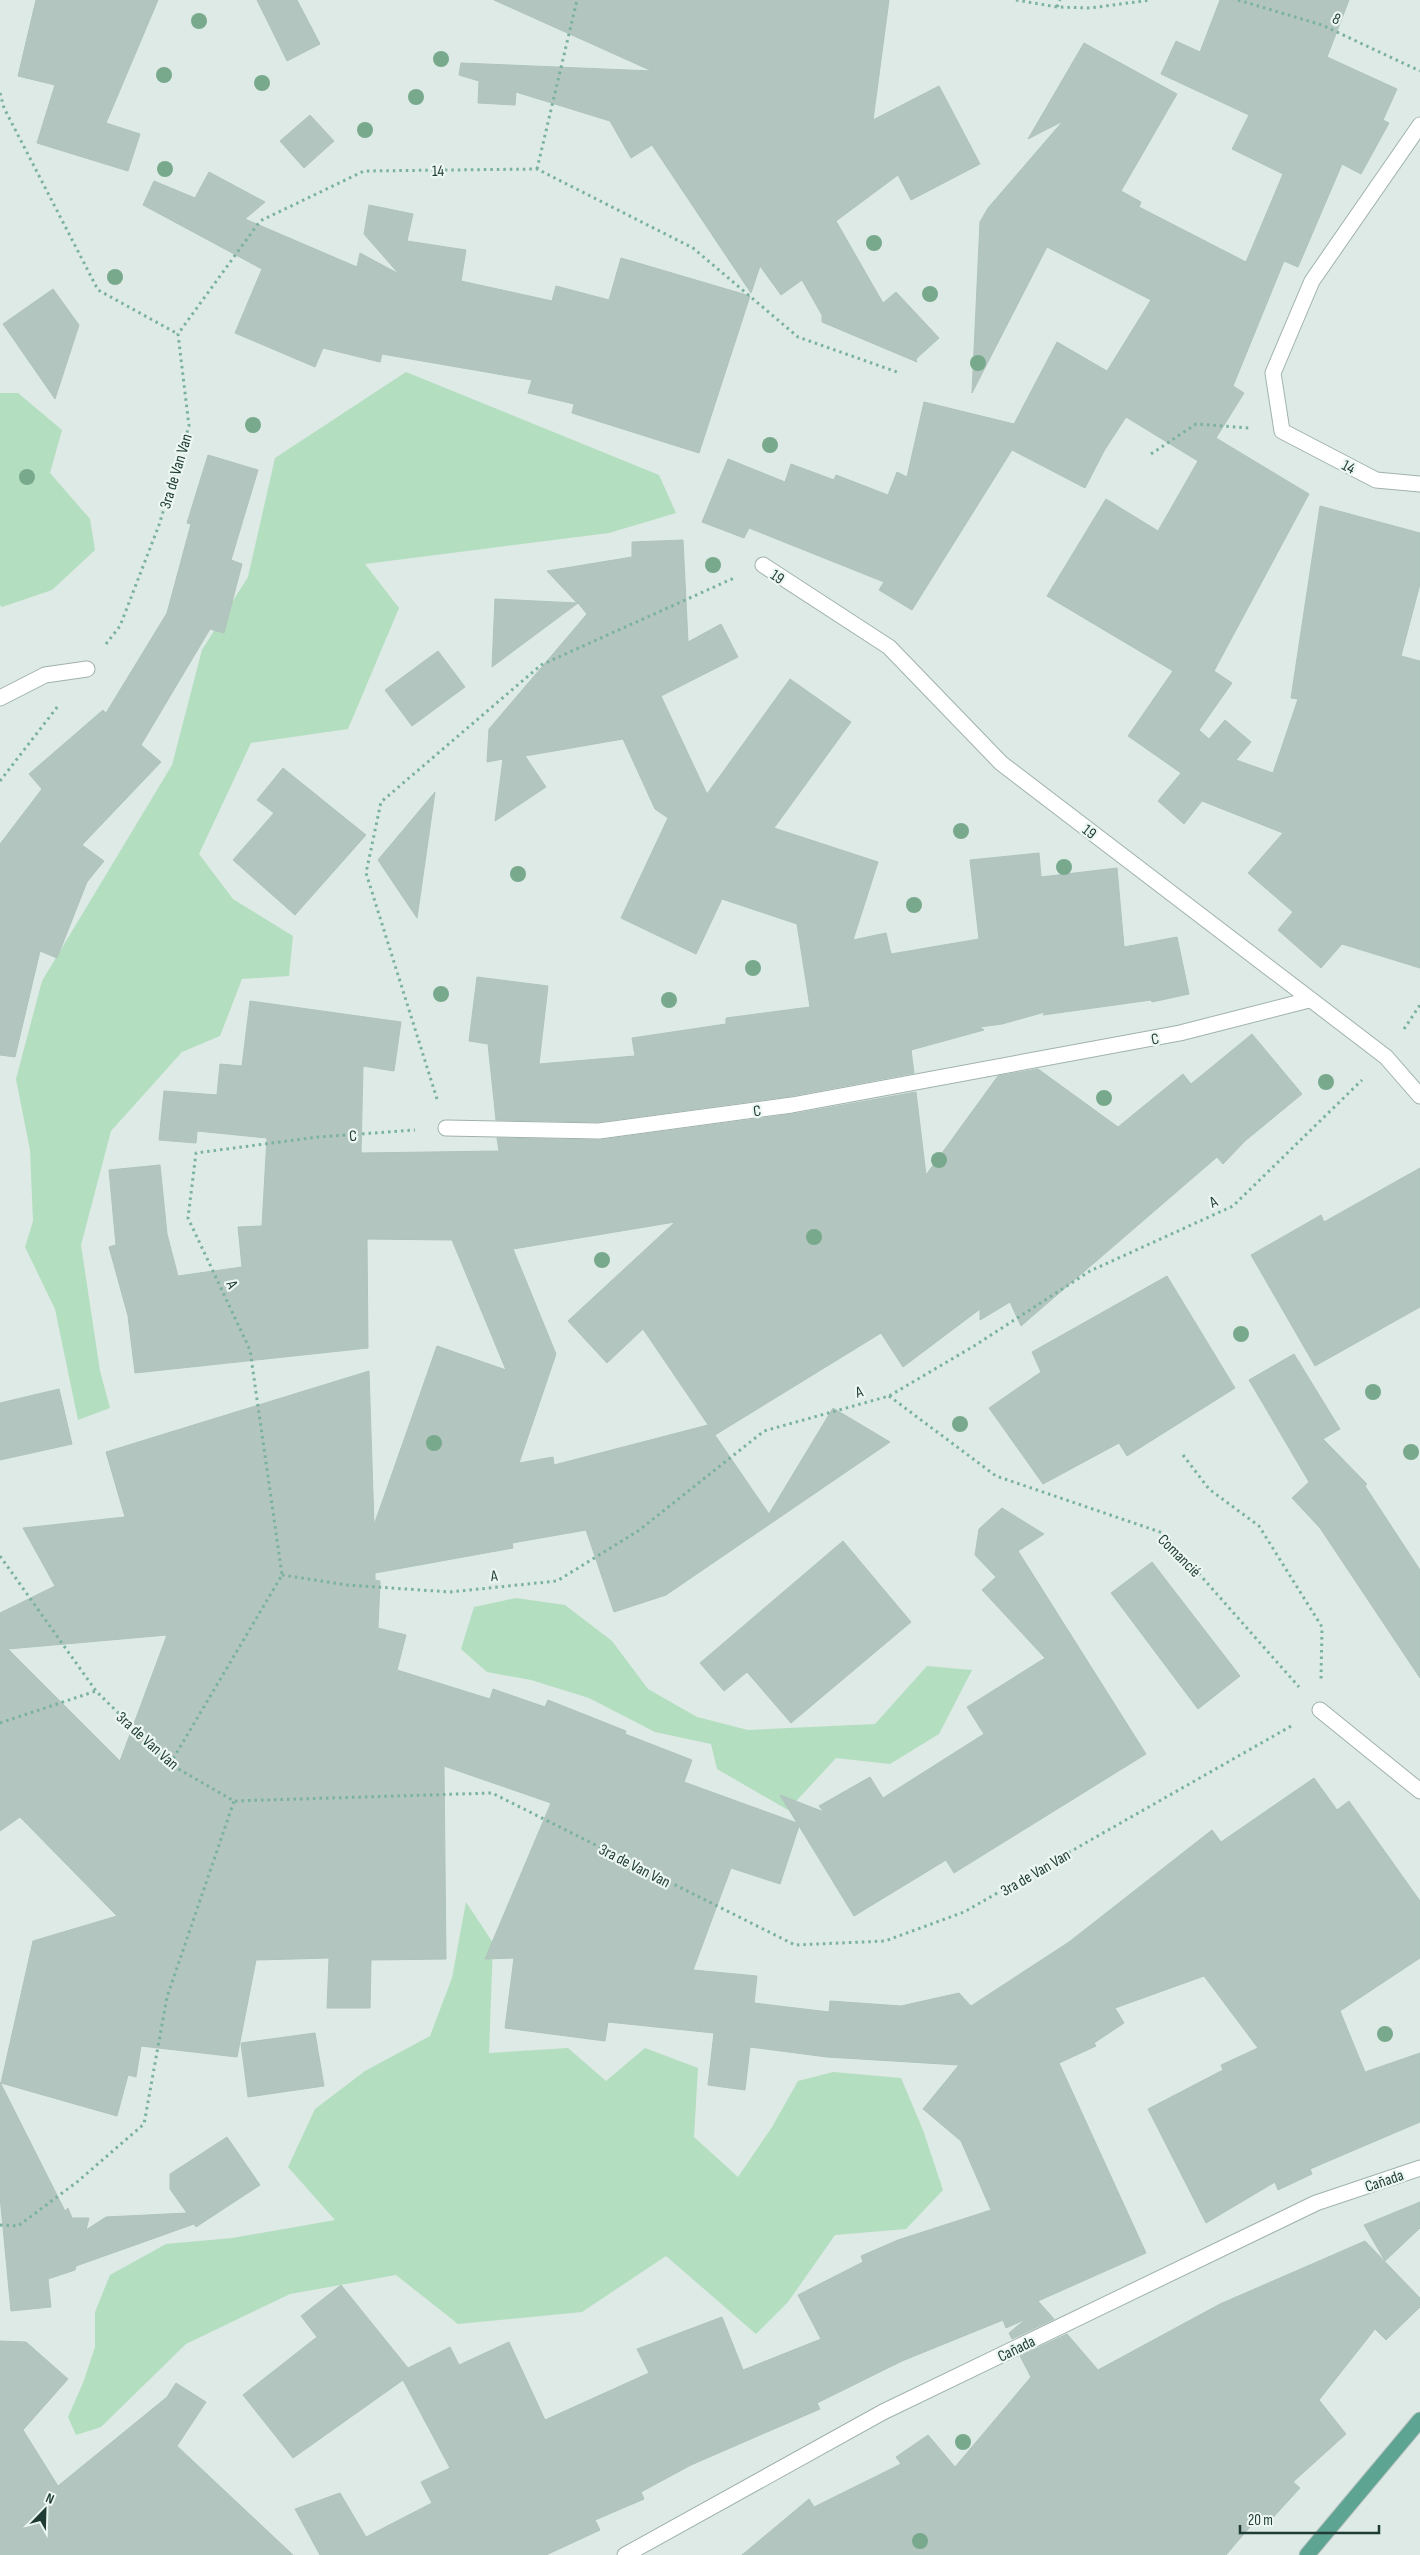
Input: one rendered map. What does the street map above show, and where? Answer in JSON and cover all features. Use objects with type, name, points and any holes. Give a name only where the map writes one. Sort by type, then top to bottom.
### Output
[{"type":"main road","points":[[1307,2555],[1420,2420]]},
{"type":"street","points":[[1282,431],[1273,373],[1312,281],[1420,125]]},
{"type":"street","name":"14","points":[[1282,431],[1376,480],[1420,484]]},
{"type":"street","name":"19","points":[[763,566],[889,646],[1001,763],[1386,1057],[1420,1096]]},
{"type":"street","points":[[0,698],[45,675],[87,669]]},
{"type":"street","name":"C","points":[[446,1128],[599,1131],[792,1105],[1180,1033],[1309,1000]]},
{"type":"street","points":[[1320,1710],[1420,1791]]},
{"type":"street","name":"Cañada","points":[[625,2555],[883,2412],[1316,2202],[1420,2168]]},
{"type":"path","points":[[537,169],[577,0]]},
{"type":"path","points":[[1016,0],[1057,7],[1090,8],[1151,0]]},
{"type":"path","points":[[1057,7],[1060,0]]},
{"type":"path","name":"8","points":[[1238,0],[1322,25],[1420,71]]},
{"type":"path","points":[[0,93],[4,108],[98,290],[178,334]]},
{"type":"path","name":"14","points":[[178,334],[260,222],[364,172],[537,169],[694,248],[798,337],[897,372]]},
{"type":"path","name":"3ra de Van Van","points":[[0,781],[120,626],[159,525],[189,426],[178,334]]},
{"type":"path","points":[[1151,454],[1196,424],[1282,431]]},
{"type":"path","points":[[446,1128],[366,873],[381,802],[541,665],[763,566]]},
{"type":"path","name":"A","points":[[196,1153],[188,1218],[250,1350],[282,1575],[347,1585],[450,1592],[558,1581],[638,1531],[764,1431],[889,1396],[974,1346],[1090,1271],[1233,1206],[1386,1057]]},
{"type":"path","name":"C","points":[[196,1153],[318,1137],[446,1128]]},
{"type":"path","name":"Comancié","points":[[889,1396],[996,1476],[1163,1533],[1320,1710]]},
{"type":"path","points":[[1183,1455],[1209,1490],[1259,1526],[1322,1627],[1320,1710]]},
{"type":"path","name":"3ra de Van Van","points":[[0,1556],[96,1691],[170,1764],[234,1801],[492,1793],[795,1945],[885,1941],[964,1912],[1320,1710]]},
{"type":"path","points":[[170,1764],[282,1575]]},
{"type":"path","points":[[0,1723],[96,1691]]},
{"type":"path","points":[[0,2226],[18,2226],[76,2182],[144,2124],[168,1997],[234,1801]]},
{"type":"green space","points":[[406,372],[659,475],[676,513],[609,533],[365,564],[399,608],[348,729],[251,743],[199,854],[233,899],[293,936],[289,976],[242,979],[220,1036],[182,1052],[111,1131],[81,1245],[100,1371],[110,1408],[78,1420],[55,1309],[25,1247],[33,1221],[30,1150],[16,1079],[42,981],[172,765],[202,650],[248,577],[275,458]]},
{"type":"green space","points":[[0,393],[18,393],[62,430],[50,473],[90,519],[95,550],[52,590],[2,607],[0,605]]},
{"type":"green space","points":[[516,1598],[565,1605],[612,1641],[648,1689],[697,1717],[748,1730],[875,1724],[927,1666],[972,1670],[939,1734],[890,1764],[836,1758],[788,1810],[717,1769],[711,1744],[655,1732],[589,1698],[531,1680],[487,1672],[461,1649],[474,1607]]},
{"type":"green space","points":[[466,1902],[493,1943],[489,2053],[568,2048],[606,2081],[645,2048],[698,2068],[694,2137],[738,2177],[772,2127],[798,2081],[833,2072],[901,2078],[923,2130],[943,2190],[906,2229],[835,2235],[788,2302],[756,2334],[666,2256],[582,2312],[458,2324],[396,2275],[290,2294],[186,2344],[101,2427],[76,2435],[68,2417],[83,2383],[95,2347],[95,2312],[110,2275],[166,2244],[232,2238],[335,2220],[288,2167],[315,2109],[365,2071],[430,2036],[452,1978]]},
{"type":"building","points":[[36,0],[158,0],[106,123],[140,134],[128,171],[37,143],[55,85],[18,76]]},
{"type":"building","points":[[257,0],[297,0],[320,44],[287,61]]},
{"type":"building","points":[[494,0],[889,0],[873,120],[939,86],[980,164],[911,200],[898,175],[836,221],[883,303],[896,292],[939,338],[916,359],[917,362],[822,322],[822,315],[802,280],[781,295],[760,266],[751,293],[652,145],[631,158],[610,121],[516,92],[515,105],[478,103],[479,81],[459,75],[461,63],[652,71]]},
{"type":"building","points":[[1220,0],[1349,0],[1327,57],[1397,89],[1383,120],[1389,123],[1361,174],[1342,164],[1298,267],[1284,261],[1233,386],[1244,393],[1216,438],[1309,494],[1214,671],[1232,683],[1199,730],[1209,739],[1225,720],[1251,742],[1236,760],[1273,773],[1298,699],[1291,698],[1320,506],[1420,533],[1420,584],[1401,656],[1420,661],[1420,968],[1342,944],[1321,968],[1278,930],[1293,912],[1248,873],[1283,833],[1202,801],[1184,824],[1158,801],[1181,773],[1128,736],[1173,671],[1047,596],[1106,499],[1158,531],[1198,461],[1126,417],[1104,451],[1085,488],[1012,450],[912,610],[879,590],[884,582],[749,528],[744,538],[702,522],[728,459],[785,482],[791,464],[834,480],[836,475],[888,495],[897,472],[907,477],[924,402],[1014,424],[1057,342],[1107,371],[1151,300],[1047,247],[972,393],[980,222],[988,208],[1063,121],[1028,139],[1084,43],[1177,94],[1121,191],[1141,202],[1139,207],[1246,262],[1283,174],[1232,149],[1249,115],[1161,74],[1176,41],[1200,52]]},
{"type":"building","points":[[310,115],[334,141],[304,168],[280,141]]},
{"type":"building","points":[[209,172],[265,202],[245,219],[357,267],[360,253],[399,274],[364,234],[369,205],[413,214],[407,241],[466,250],[461,281],[552,301],[556,286],[609,300],[621,258],[750,296],[699,453],[572,413],[574,404],[528,393],[532,380],[382,354],[380,362],[323,348],[315,367],[235,333],[262,269],[143,205],[154,181],[195,198]]},
{"type":"building","points":[[53,289],[79,325],[55,399],[3,324]]},
{"type":"building","points":[[208,455],[258,470],[231,560],[242,564],[224,633],[210,629],[141,745],[161,762],[82,845],[104,861],[87,882],[57,958],[40,951],[15,1057],[0,1055],[0,844],[42,789],[29,774],[103,710],[106,713],[167,613],[191,524],[187,523]]},
{"type":"building","points":[[683,540],[688,642],[721,624],[738,657],[661,696],[707,794],[790,679],[851,722],[774,828],[878,862],[853,940],[886,933],[891,954],[979,939],[970,860],[1039,853],[1041,877],[1117,868],[1124,947],[1177,937],[1189,994],[1152,1002],[1151,1000],[1043,1015],[1045,1012],[1002,1024],[980,1027],[984,1030],[911,1050],[914,1073],[791,1096],[598,1122],[496,1120],[488,1044],[469,1041],[477,977],[548,986],[539,1064],[635,1056],[632,1038],[726,1024],[726,1018],[810,1007],[797,924],[722,899],[696,954],[621,918],[668,818],[655,809],[623,739],[525,756],[546,787],[495,821],[503,759],[487,762],[489,729],[587,614],[578,603],[492,667],[495,599],[577,603],[547,571],[632,557],[632,542]]},
{"type":"building","points":[[438,651],[465,687],[412,726],[385,690]]},
{"type":"building","points":[[283,768],[366,835],[295,915],[233,860],[274,813],[257,800]]},
{"type":"building","points":[[435,792],[417,918],[378,860]]},
{"type":"building","points":[[250,1001],[401,1022],[394,1071],[363,1066],[361,1153],[499,1151],[497,1138],[600,1140],[793,1114],[916,1092],[926,1175],[998,1076],[1038,1069],[1118,1127],[1183,1074],[1191,1084],[1252,1034],[1302,1094],[1245,1141],[1223,1164],[1217,1157],[1021,1326],[1010,1302],[980,1320],[980,1309],[903,1367],[881,1333],[715,1435],[643,1329],[607,1363],[568,1321],[675,1222],[513,1249],[556,1354],[519,1463],[553,1457],[554,1465],[708,1425],[769,1514],[833,1408],[890,1442],[666,1595],[614,1612],[586,1530],[512,1543],[513,1548],[375,1573],[375,1580],[380,1581],[378,1628],[406,1635],[397,1670],[490,1699],[493,1689],[545,1707],[548,1700],[626,1731],[625,1734],[692,1760],[684,1782],[797,1823],[780,1795],[824,1812],[819,1806],[870,1777],[883,1798],[984,1734],[967,1707],[1045,1658],[982,1590],[996,1577],[975,1555],[979,1529],[1002,1508],[1044,1534],[1018,1551],[1146,1754],[954,1873],[946,1860],[854,1916],[799,1826],[780,1884],[731,1868],[693,1970],[757,1976],[754,2003],[829,2012],[830,2001],[901,2006],[959,1993],[971,2006],[1069,1942],[1212,1830],[1221,1842],[1314,1778],[1337,1810],[1349,1801],[1420,1901],[1420,1958],[1340,2011],[1365,2072],[1420,2053],[1420,2122],[1310,2169],[1312,2174],[1278,2190],[1275,2182],[1206,2223],[1148,2109],[1223,2070],[1221,2065],[1258,2048],[1204,1976],[1115,2008],[1124,2023],[1094,2043],[1096,2046],[1059,2063],[1146,2253],[1038,2301],[1054,2319],[1012,2339],[1009,2333],[1026,2319],[1006,2328],[1003,2320],[902,2361],[817,2403],[820,2409],[691,2465],[641,2492],[644,2499],[595,2520],[600,2530],[546,2555],[320,2555],[295,2509],[340,2493],[366,2537],[432,2503],[421,2482],[450,2468],[403,2380],[293,2458],[243,2395],[317,2337],[301,2316],[341,2285],[408,2368],[450,2347],[459,2365],[509,2342],[545,2420],[649,2373],[637,2349],[722,2317],[743,2370],[821,2339],[798,2295],[863,2262],[861,2256],[898,2240],[991,2210],[961,2141],[923,2109],[959,2065],[827,2057],[750,2047],[745,2090],[708,2085],[714,2033],[608,2022],[605,2041],[505,2028],[514,1958],[485,1959],[551,1803],[444,1766],[446,1959],[371,1960],[370,2008],[327,2008],[329,1958],[256,1960],[237,2057],[141,2046],[136,2077],[128,2075],[117,2116],[1,2083],[33,1941],[117,1916],[20,1817],[0,1831],[0,1613],[55,1586],[23,1528],[125,1517],[106,1452],[369,1371],[374,1525],[437,1346],[506,1370],[452,1240],[367,1239],[368,1348],[135,1373],[128,1316],[109,1247],[116,1245],[109,1170],[160,1165],[167,1234],[178,1276],[242,1267],[238,1227],[262,1226],[267,1138],[197,1131],[196,1143],[159,1140],[164,1091],[217,1095],[220,1064],[242,1066]],"holes":[[[167,1635],[120,1761],[8,1649]]]},
{"type":"building","points":[[1420,1168],[1420,1307],[1315,1366],[1251,1255],[1321,1215],[1324,1222]]},
{"type":"building","points":[[1167,1276],[1235,1388],[1127,1456],[1119,1443],[1043,1484],[989,1408],[1041,1372],[1032,1352]]},
{"type":"building","points":[[1294,1354],[1340,1429],[1323,1439],[1367,1484],[1365,1486],[1420,1570],[1420,1678],[1320,1528],[1292,1498],[1309,1482],[1249,1380]]},
{"type":"building","points":[[59,1389],[72,1444],[0,1460],[0,1403]]},
{"type":"building","points":[[843,1541],[911,1622],[791,1723],[747,1672],[724,1691],[700,1663]]},
{"type":"building","points":[[1152,1562],[1240,1676],[1198,1709],[1111,1593]]},
{"type":"building","points":[[315,2033],[324,2086],[248,2097],[241,2043]]},
{"type":"building","points":[[0,2082],[65,2211],[68,2208],[72,2218],[89,2218],[86,2230],[106,2217],[187,2213],[170,2189],[170,2174],[227,2137],[260,2185],[196,2227],[194,2224],[76,2266],[75,2270],[48,2279],[51,2307],[11,2311],[0,2196]]},
{"type":"building","points":[[1420,2202],[1420,2228],[1385,2261],[1364,2225]]},
{"type":"building","points":[[1365,2241],[1420,2298],[1420,2307],[1386,2340],[1375,2329],[1319,2400],[1346,2434],[1293,2482],[1300,2488],[1268,2523],[1260,2515],[1226,2555],[742,2555],[809,2499],[814,2507],[901,2464],[896,2457],[928,2435],[955,2467],[1031,2377],[1020,2356],[1067,2334],[1098,2370],[1220,2304]]},
{"type":"building","points":[[0,2341],[26,2342],[68,2379],[23,2430],[58,2486],[167,2397],[176,2383],[206,2402],[177,2446],[293,2555],[0,2555]]}]
